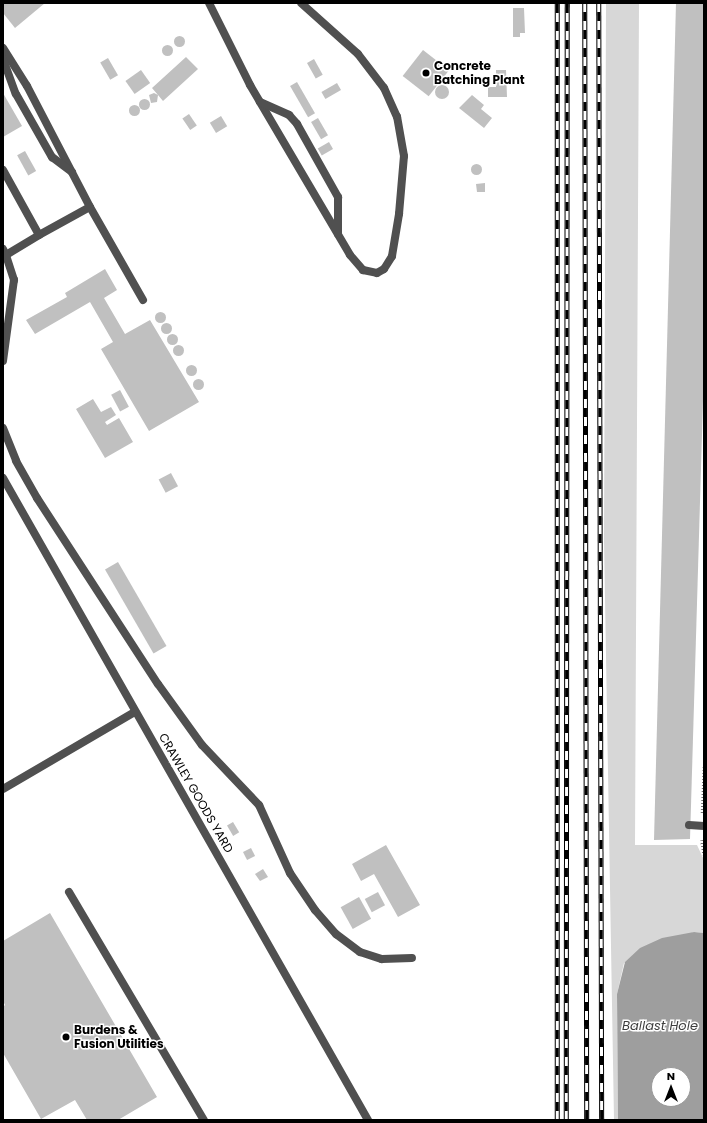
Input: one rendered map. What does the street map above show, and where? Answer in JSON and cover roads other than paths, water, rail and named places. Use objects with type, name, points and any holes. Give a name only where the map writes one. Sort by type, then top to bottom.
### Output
[{"type":"lane","points":[[209,3],[259,101],[339,238],[355,263],[363,270],[377,273],[387,266],[394,250],[399,214],[403,142],[392,104],[374,73],[334,30],[301,3]]},
{"type":"lane","points":[[3,48],[27,86],[90,207],[143,300]]},
{"type":"lane","points":[[3,60],[16,94],[52,157],[72,172]]},
{"type":"lane","points":[[259,101],[290,116],[298,124],[338,197],[339,238]]},
{"type":"lane","points":[[3,170],[39,236]]},
{"type":"lane","points":[[3,361],[5,336],[14,280],[12,266],[5,252],[39,236],[90,207]]},
{"type":"lane","points":[[3,428],[16,461],[37,498],[158,684],[202,745],[259,805],[290,873],[315,910],[336,934],[360,952],[382,959],[412,958]]},
{"type":"lane","name":"CRAWLEY GOODS YARD","points":[[3,478],[368,1120]]},
{"type":"lane","points":[[3,788],[135,712]]},
{"type":"lane","points":[[689,825],[704,826]]},
{"type":"lane","points":[[69,892],[204,1120]]},
{"type":"water","name":"Ballast Hole","points":[[694,932],[704,933],[704,1120],[618,1120],[617,994],[625,962],[640,948],[662,938]]},
{"type":"railway","points":[[557,3],[557,1120]]},
{"type":"railway","points":[[566,1120],[567,3]]},
{"type":"railway","points":[[585,3],[587,1120]]},
{"type":"railway","points":[[599,3],[602,1120]]},
{"type":"place","name":"Concrete Batching Plant","points":[[426,73]]},
{"type":"place","name":"Burdens & Fusion Utilities","points":[[66,1037]]}]
